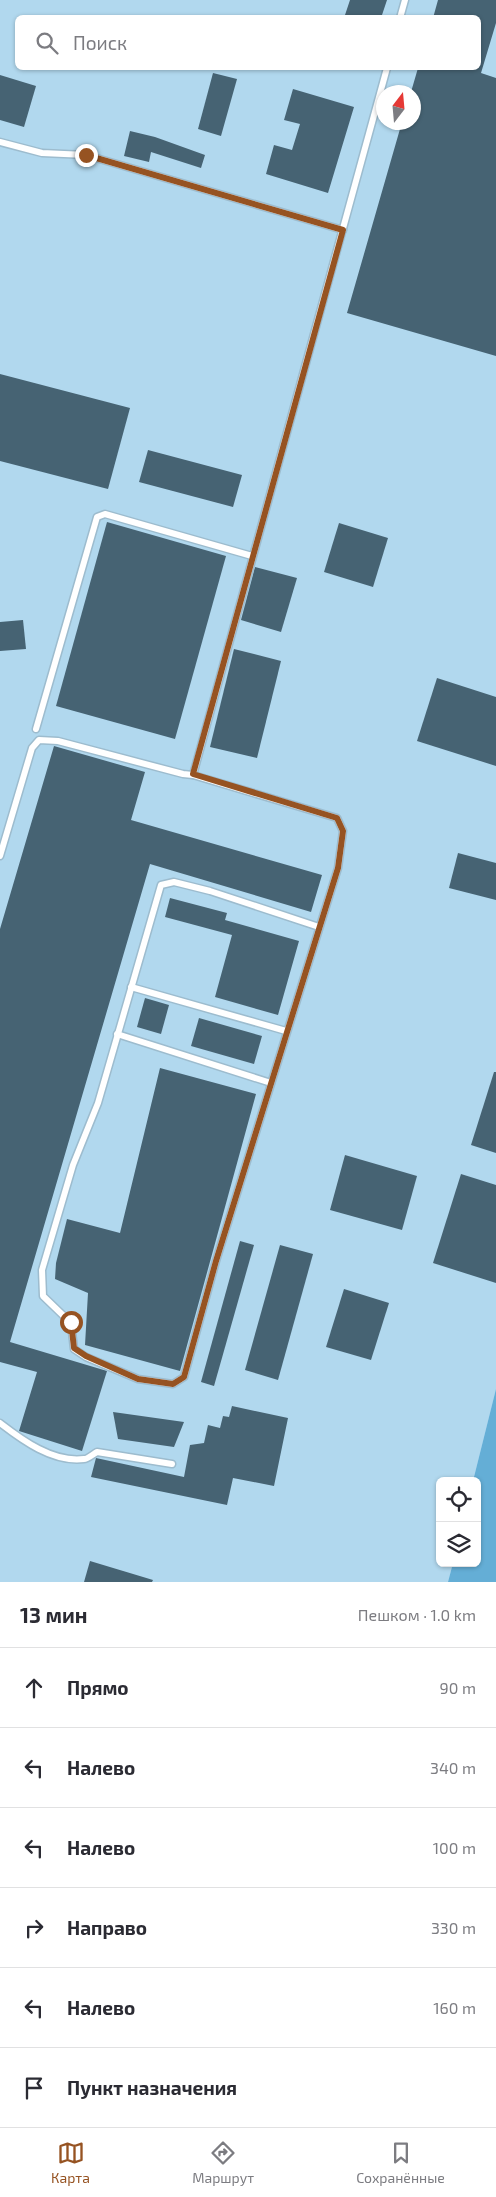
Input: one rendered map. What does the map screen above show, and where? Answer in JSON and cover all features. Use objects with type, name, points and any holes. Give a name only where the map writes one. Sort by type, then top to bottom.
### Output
[{"type":"lane","points":[[401,15],[405,0]]},
{"type":"lane","points":[[193,774],[386,70]]},
{"type":"lane","points":[[0,142],[42,153],[86,155],[343,230]]},
{"type":"lane","points":[[36,728],[96,516],[105,514],[252,556]]},
{"type":"lane","points":[[0,856],[32,748],[39,740],[58,741],[183,774],[193,774],[337,818],[343,831],[338,868],[216,1261],[184,1377],[173,1384],[138,1379],[86,1356],[74,1348],[71,1322],[43,1296],[42,1270],[73,1165],[98,1103],[161,886],[174,882],[210,891],[319,927]]},
{"type":"lane","points":[[131,987],[286,1032]]},
{"type":"lane","points":[[117,1034],[271,1083]]},
{"type":"lane","points":[[0,1423],[24,1441],[59,1457],[85,1460],[97,1452],[172,1464]]},
{"type":"shaded area","points":[[0,0],[496,0],[496,1389],[474,1477],[436,1477],[436,1567],[452,1567],[448,1582],[0,1582]]},
{"type":"shaded area","points":[[496,1389],[496,1582],[448,1582],[452,1567],[481,1567],[481,1477],[474,1477]]},
{"type":"building","points":[[350,0],[387,0],[382,15],[345,15]]},
{"type":"building","points":[[438,0],[496,0],[496,23],[481,73],[496,78],[496,356],[347,313],[400,130],[421,130],[421,85],[413,85],[417,70],[481,70],[481,15],[434,15]]},
{"type":"building","points":[[213,73],[237,79],[221,136],[198,129]]},
{"type":"building","points":[[0,75],[36,86],[24,127],[0,120]]},
{"type":"building","points":[[293,89],[354,107],[328,193],[266,174],[274,145],[292,150],[300,124],[284,120]]},
{"type":"building","points":[[130,131],[155,137],[205,155],[201,168],[151,152],[149,162],[124,156]]},
{"type":"building","points":[[0,374],[130,408],[108,489],[0,461]]},
{"type":"building","points":[[148,450],[242,475],[233,507],[139,482]]},
{"type":"building","points":[[107,522],[226,556],[175,739],[56,706]]},
{"type":"building","points":[[339,523],[388,538],[373,587],[324,572]]},
{"type":"building","points":[[255,567],[297,578],[281,632],[241,620]]},
{"type":"building","points":[[23,620],[26,649],[0,651],[0,622]]},
{"type":"building","points":[[234,649],[281,661],[257,758],[210,747]]},
{"type":"building","points":[[437,678],[496,697],[496,766],[417,741]]},
{"type":"building","points":[[54,746],[145,772],[131,820],[322,875],[311,912],[150,864],[10,1342],[107,1371],[82,1451],[19,1431],[37,1372],[0,1362],[0,929]]},
{"type":"building","points":[[458,853],[496,863],[496,900],[449,888]]},
{"type":"building","points":[[170,898],[227,913],[225,920],[299,941],[278,1015],[215,997],[232,935],[165,917]]},
{"type":"building","points":[[145,998],[169,1005],[161,1034],[137,1027]]},
{"type":"building","points":[[199,1018],[262,1036],[254,1064],[191,1046]]},
{"type":"building","points":[[160,1068],[256,1094],[180,1371],[85,1345],[88,1293],[55,1279],[56,1263],[67,1219],[120,1233]]},
{"type":"building","points":[[494,1072],[496,1072],[496,1153],[471,1145]]},
{"type":"building","points":[[345,1155],[417,1176],[402,1230],[330,1210]]},
{"type":"building","points":[[461,1174],[496,1185],[496,1283],[433,1263]]},
{"type":"building","points":[[240,1241],[254,1245],[214,1386],[201,1382]]},
{"type":"building","points":[[280,1245],[313,1254],[278,1380],[245,1370]]},
{"type":"building","points":[[344,1289],[389,1303],[371,1360],[326,1347]]},
{"type":"building","points":[[232,1406],[288,1418],[274,1486],[233,1478],[227,1505],[91,1477],[96,1458],[184,1477],[190,1445],[204,1443],[208,1425],[220,1428],[223,1416],[229,1417]]},
{"type":"building","points":[[113,1412],[184,1422],[174,1447],[118,1439]]},
{"type":"building","points":[[90,1561],[153,1580],[152,1582],[84,1582]]},
{"type":"route","points":[[71,1322],[74,1348],[86,1356],[138,1379],[173,1384],[184,1377],[216,1261],[338,868],[343,831],[337,818],[193,774],[197,753],[343,230],[86,155]]}]
